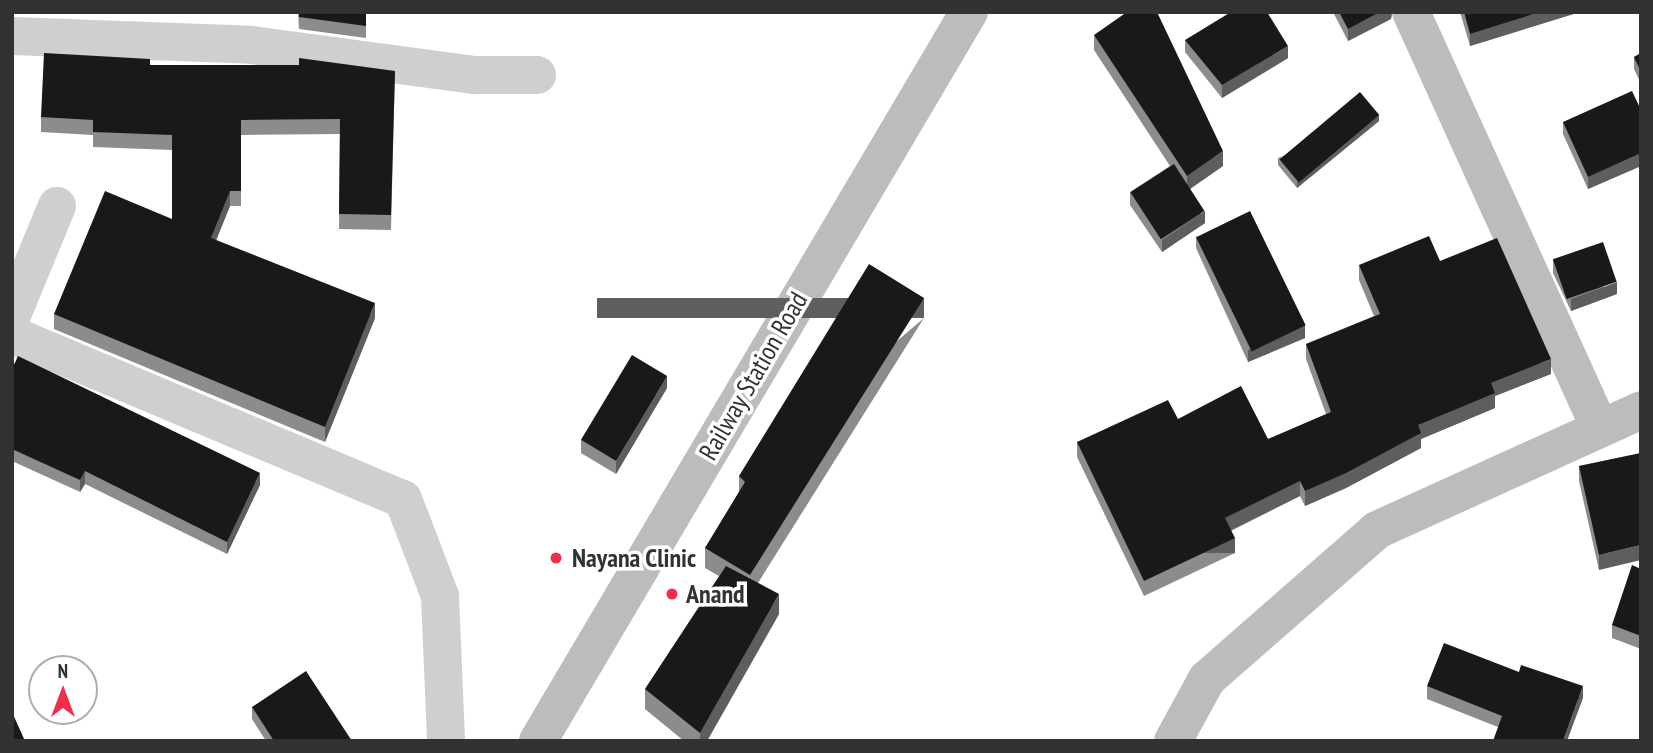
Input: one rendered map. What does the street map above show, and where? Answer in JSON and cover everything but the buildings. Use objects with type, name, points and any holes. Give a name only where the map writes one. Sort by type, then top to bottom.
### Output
[{"type":"street","name":"Railway Station Road","points":[[538,741],[969,12]]},
{"type":"street","points":[[1411,12],[1600,428]]},
{"type":"street","points":[[12,36],[252,45],[475,75],[537,75]]},
{"type":"street","points":[[12,314],[57,206]]},
{"type":"street","points":[[12,335],[403,499],[440,596],[446,741]]},
{"type":"street","points":[[1173,741],[1207,680],[1377,530],[1641,410]]},
{"type":"place","name":"Nayana Clinic","points":[[556,558]]},
{"type":"place","name":"Anand","points":[[672,594]]}]
